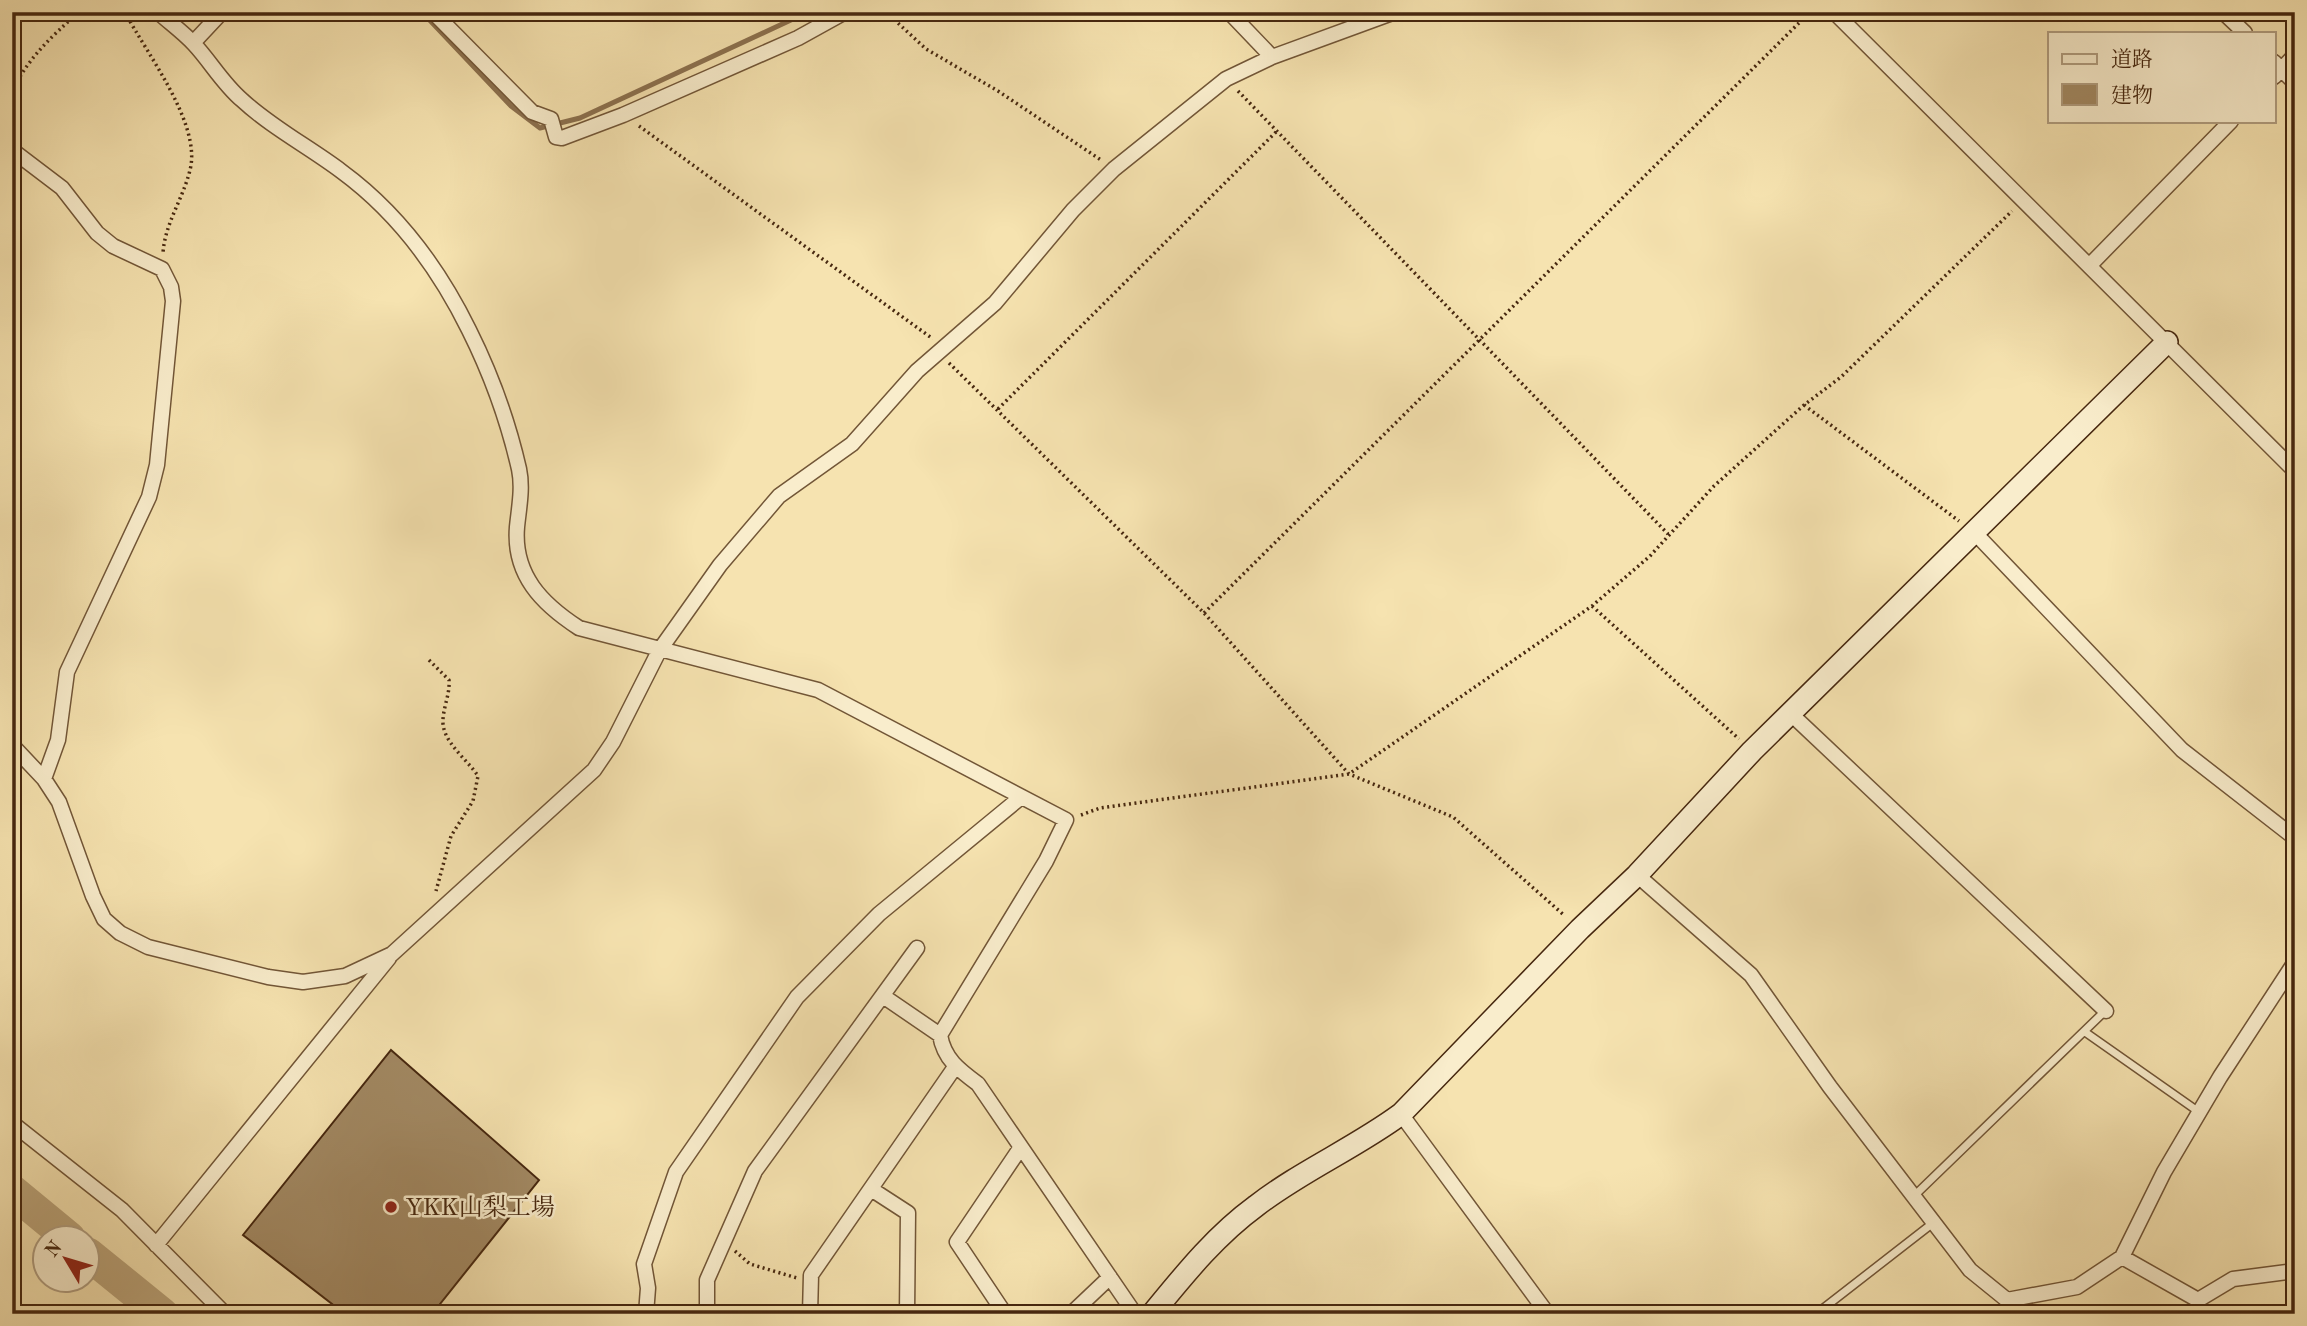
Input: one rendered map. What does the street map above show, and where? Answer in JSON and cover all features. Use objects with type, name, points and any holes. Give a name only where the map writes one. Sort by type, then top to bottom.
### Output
[{"type":"street","points":[[158,12],[193,43],[241,100],[343,172],[381,204],[411,235],[436,272],[493,380],[519,469],[519,554],[523,573],[534,592],[552,610],[579,628],[659,651],[818,690],[1066,820],[1046,861],[940,1035],[943,1050],[956,1067],[978,1084],[1135,1314]]},
{"type":"street","points":[[193,43],[222,12]]},
{"type":"street","points":[[442,15],[532,112],[553,127],[556,137],[562,138],[623,115],[798,38],[845,12]]},
{"type":"street","points":[[1229,12],[1272,57]]},
{"type":"street","points":[[1351,12],[1363,24]]},
{"type":"street","points":[[156,1245],[392,954],[594,770],[613,743],[659,651],[720,565],[779,496],[852,444],[917,372],[995,303],[1073,210],[1114,169],[1226,79],[1272,57],[1395,12]]},
{"type":"street","points":[[1834,12],[2295,471]]},
{"type":"street","points":[[2223,12],[2244,32]]},
{"type":"street","points":[[2295,55],[2276,69],[2295,83]]},
{"type":"street","points":[[2090,265],[2230,122]]},
{"type":"street","points":[[12,150],[62,188],[97,233],[113,246],[162,269],[171,287],[173,301],[157,465],[149,496],[67,672],[58,740],[44,779]]},
{"type":"street","points":[[1152,1314],[1210,1244],[1257,1205],[1371,1136],[1401,1114],[1580,929],[1637,875],[1752,751],[2167,342]]},
{"type":"street","points":[[1974,532],[2182,750],[2295,838]]},
{"type":"street","points":[[1790,713],[2106,1011]]},
{"type":"street","points":[[12,745],[44,779],[68,824],[93,896],[104,919],[120,933],[148,947],[268,977],[303,982],[345,976],[392,954]]},
{"type":"street","points":[[646,1314],[648,1288],[644,1264],[676,1172],[797,997],[879,914],[1020,797]]},
{"type":"street","points":[[1637,875],[1751,975],[1969,1270],[2008,1307],[2077,1287],[2122,1257],[2164,1172],[2295,962]]},
{"type":"street","points":[[707,1314],[707,1280],[755,1171],[917,948]]},
{"type":"street","points":[[883,996],[940,1035]]},
{"type":"street","points":[[810,1314],[811,1280],[956,1067]]},
{"type":"street","points":[[1401,1114],[1546,1311]]},
{"type":"street","points":[[12,1123],[122,1210],[225,1314]]},
{"type":"street","points":[[1006,1314],[957,1242],[1021,1147]]},
{"type":"street","points":[[871,1189],[908,1213],[907,1314]]},
{"type":"street","points":[[2122,1257],[2197,1300],[2233,1279],[2294,1270]]},
{"type":"street","points":[[1071,1314],[1110,1277]]},
{"type":"lane","points":[[1913,1197],[2106,1011]]},
{"type":"lane","points":[[2085,1032],[2199,1113]]},
{"type":"lane","points":[[1816,1314],[1933,1223]]},
{"type":"path","points":[[12,91],[25,65],[38,48],[79,12]]},
{"type":"path","points":[[125,12],[169,89],[192,146],[190,170],[164,237],[162,269]]},
{"type":"path","points":[[886,12],[926,49],[998,91],[1114,169]]},
{"type":"path","points":[[1204,613],[1810,12]]},
{"type":"path","points":[[1226,79],[1668,534]]},
{"type":"path","points":[[623,115],[942,351],[1204,613],[1349,774],[1453,817],[1580,929]]},
{"type":"path","points":[[998,409],[1277,131]]},
{"type":"path","points":[[1066,820],[1100,808],[1349,774],[1592,606],[1628,577],[1714,486],[1804,405],[1841,377],[2024,200]]},
{"type":"path","points":[[1804,405],[1974,532]]},
{"type":"path","points":[[1592,606],[1752,751]]},
{"type":"path","points":[[429,660],[449,680],[450,694],[442,724],[446,737],[478,776],[473,801],[451,836],[439,869],[435,894],[441,910]]},
{"type":"path","points":[[724,1245],[750,1264],[811,1280]]},
{"type":"building","name":"YKK山梨工場","points":[[391,1050],[539,1180],[432,1314],[345,1314],[243,1235]]},
{"type":"waterway","points":[[422,12],[511,106],[540,128],[580,118],[808,12]]},
{"type":"waterway","points":[[12,1191],[52,1224]]},
{"type":"waterway","points":[[102,1265],[162,1314]]},
{"type":"place","name":"YKK山梨工場","points":[[391,1207]]}]
